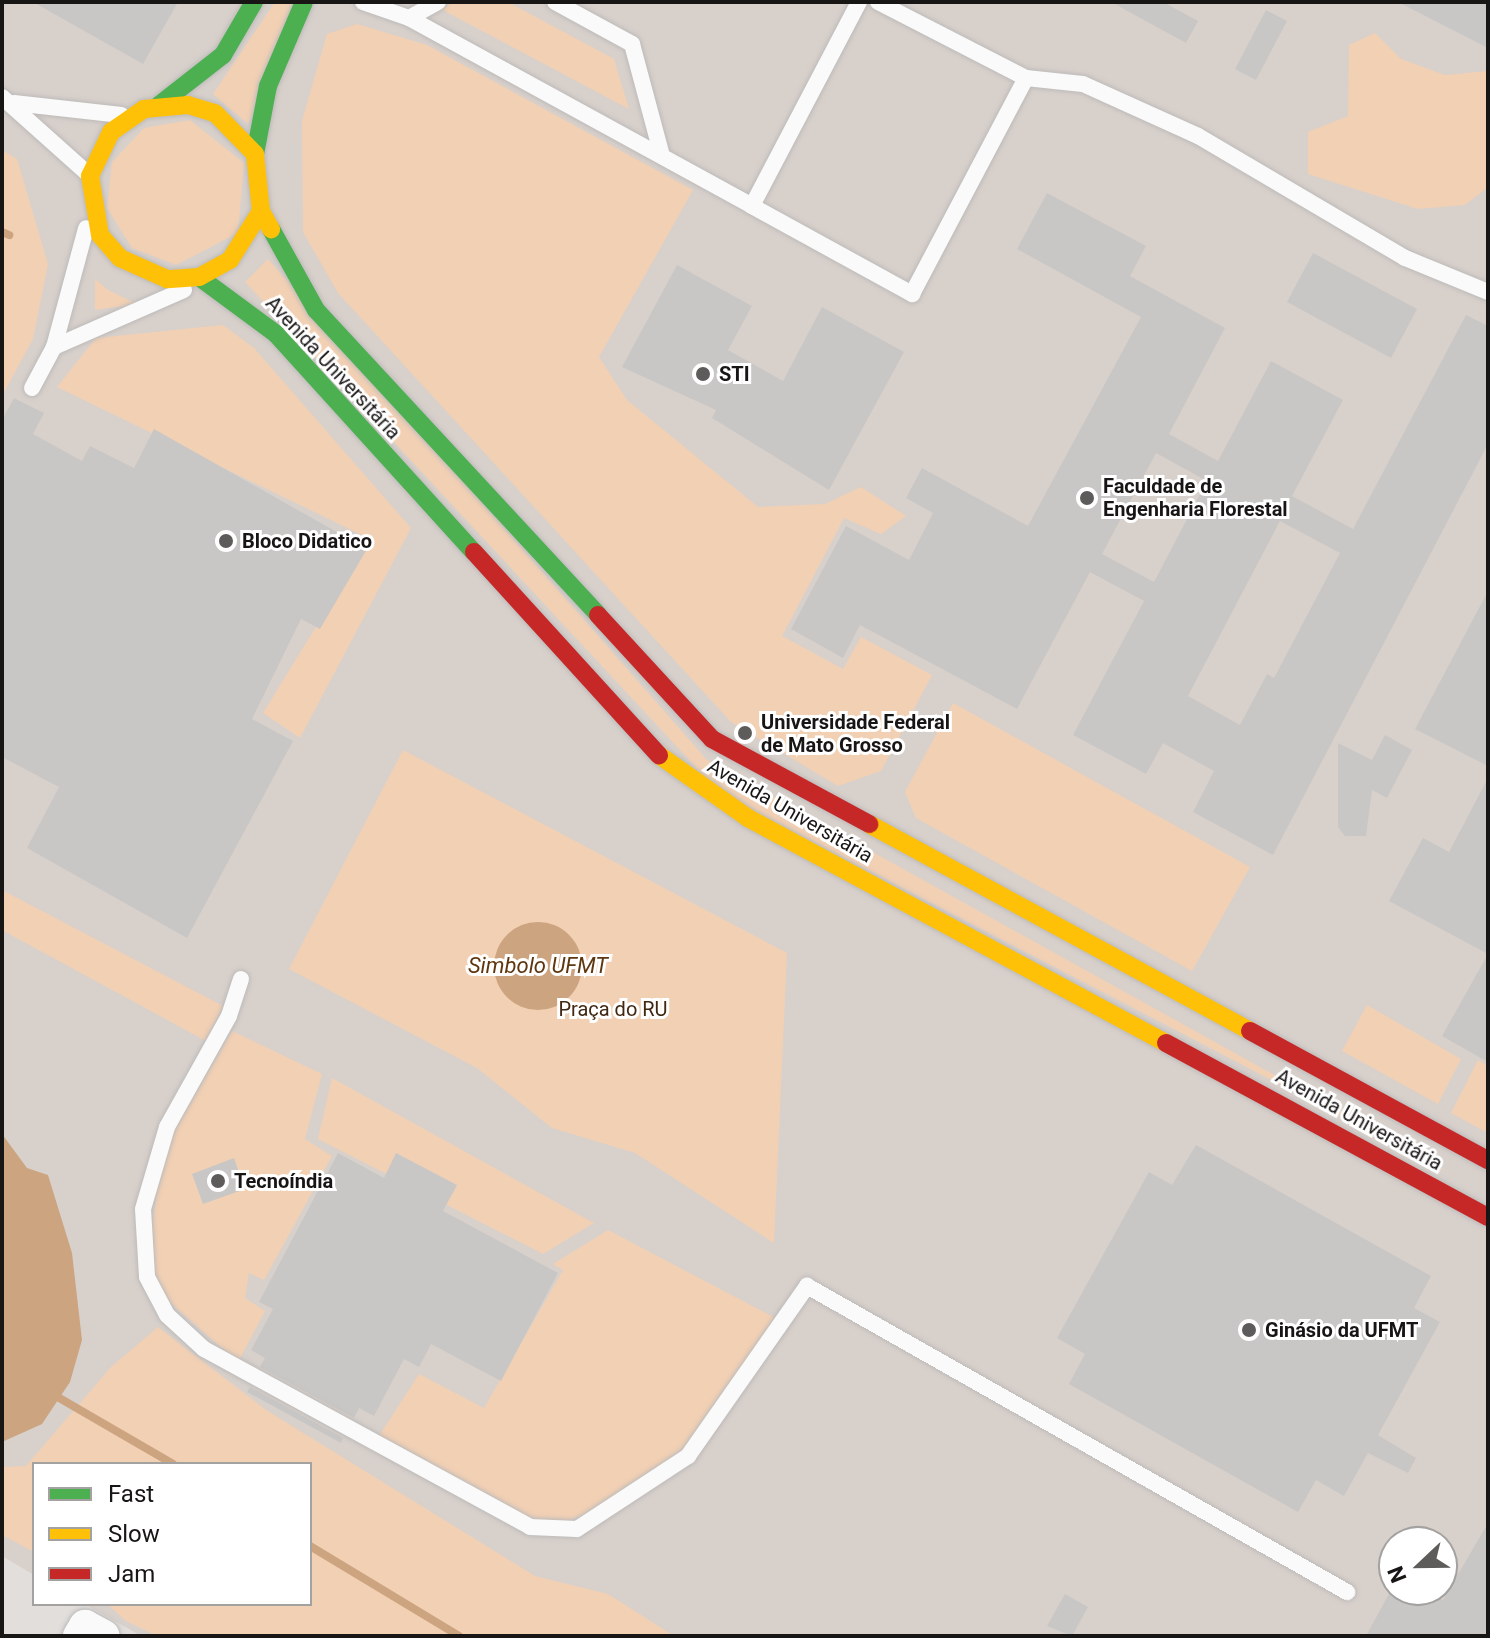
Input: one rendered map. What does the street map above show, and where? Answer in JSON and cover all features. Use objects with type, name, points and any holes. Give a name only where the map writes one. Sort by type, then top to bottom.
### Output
[{"type":"street","points":[[254,2],[223,55],[159,105],[131,116],[111,132],[90,176],[90,207],[120,258],[167,279],[199,277],[230,260],[261,211]]},
{"type":"street","name":"Avenida Universitária","points":[[304,2],[268,86],[255,154],[261,211],[316,310],[712,739],[1488,1160]]},
{"type":"street","points":[[159,105],[215,113],[255,154]]},
{"type":"street","name":"Avenida Universitária","points":[[199,277],[276,334],[668,765],[748,818],[1488,1217]]},
{"type":"street","points":[[79,1636],[85,1626],[104,1636]]},
{"type":"lane","points":[[363,2],[385,6],[409,18],[912,294],[1026,78]]},
{"type":"lane","points":[[409,18],[438,2]]},
{"type":"lane","points":[[555,2],[632,44],[662,156]]},
{"type":"lane","points":[[752,206],[859,2]]},
{"type":"lane","points":[[878,2],[1026,78],[1083,84],[1198,136],[1405,258],[1488,292]]},
{"type":"lane","points":[[8,100],[131,116]]},
{"type":"lane","points":[[8,100],[90,176]]},
{"type":"lane","points":[[32,388],[54,347],[90,207]]},
{"type":"lane","points":[[54,347],[161,305],[199,277]]},
{"type":"lane","points":[[241,979],[229,1016],[167,1127],[143,1209],[141,1255],[151,1286],[180,1332],[204,1349],[530,1527],[577,1529],[688,1456],[807,1286],[1347,1592]]},
{"type":"shaded area","name":"Universidade Federal de Mato Grosso","points":[[2,2],[1488,2],[1488,1636],[141,1636],[88,1606],[312,1606],[312,1462],[32,1462],[32,1574],[2,1556]]},
{"type":"green space","points":[[275,2],[296,2],[248,124],[213,94]]},
{"type":"green space","points":[[456,2],[508,2],[614,59],[629,109],[439,8]]},
{"type":"green space","points":[[357,24],[427,45],[693,190],[599,357],[627,400],[758,507],[825,504],[861,487],[906,516],[881,534],[844,518],[782,636],[843,669],[861,637],[932,675],[881,771],[838,786],[731,722],[338,293],[303,232],[302,121],[327,34]]},
{"type":"green space","points":[[1375,33],[1401,59],[1445,75],[1488,71],[1488,187],[1465,205],[1418,209],[1308,174],[1308,132],[1348,116],[1349,45]]},
{"type":"green space","points":[[190,120],[244,163],[238,233],[176,265],[132,248],[107,208],[112,162],[144,128]]},
{"type":"green space","points":[[2,150],[17,159],[48,264],[33,339],[2,396]]},
{"type":"green space","points":[[268,259],[707,760],[1460,1178],[720,793],[245,282]]},
{"type":"green space","points":[[95,279],[108,290],[137,304],[95,310]]},
{"type":"green space","points":[[223,325],[254,348],[411,528],[300,738],[263,713],[370,539],[57,387],[96,338]]},
{"type":"green space","points":[[953,703],[1250,867],[1192,971],[916,818],[905,792]]},
{"type":"green space","name":"Praça do RU","points":[[403,750],[787,953],[774,1243],[635,1153],[552,1128],[477,1068],[289,969]]},
{"type":"green space","points":[[2,890],[223,1006],[206,1041],[2,930]]},
{"type":"green space","points":[[1367,1005],[1461,1059],[1438,1104],[1342,1051]]},
{"type":"green space","points":[[232,1031],[322,1074],[305,1139],[332,1156],[264,1280],[249,1273],[245,1298],[265,1311],[238,1362],[166,1299],[148,1256],[163,1149]]},
{"type":"green space","points":[[1478,1060],[1488,1066],[1488,1133],[1451,1113]]},
{"type":"green space","points":[[332,1078],[594,1223],[543,1254],[318,1139]]},
{"type":"green space","points":[[608,1230],[779,1320],[688,1446],[610,1505],[555,1526],[529,1519],[379,1436],[419,1374],[484,1408],[563,1270],[553,1264]]},
{"type":"green space","points":[[158,1327],[266,1410],[535,1576],[608,1594],[674,1636],[157,1636],[126,1621],[109,1606],[312,1606],[312,1462],[32,1462],[32,1551],[2,1535],[2,1467],[26,1466],[111,1367]]},
{"type":"water","name":"Simbolo UFMT","points":[[538,922],[555,925],[569,935],[579,949],[582,966],[579,983],[569,997],[555,1007],[538,1010],[521,1007],[507,997],[497,983],[494,966],[497,949],[507,935],[521,925]]},
{"type":"water","points":[[2,1134],[27,1168],[48,1175],[72,1253],[82,1340],[70,1382],[42,1424],[2,1442]]},
{"type":"building","points":[[33,2],[178,2],[143,64]]},
{"type":"building","points":[[1111,2],[1163,2],[1198,21],[1186,43]]},
{"type":"building","points":[[1398,2],[1488,2],[1488,48]]},
{"type":"building","points":[[1266,10],[1287,21],[1256,80],[1235,69]]},
{"type":"building","points":[[1047,193],[1146,246],[1130,276],[1225,328],[1169,434],[1218,461],[1271,361],[1343,400],[1292,496],[1353,529],[1466,315],[1488,326],[1488,444],[1273,855],[1193,812],[1214,771],[1163,743],[1146,774],[1073,735],[1144,601],[1090,572],[1017,709],[860,625],[843,658],[791,629],[846,526],[909,560],[933,513],[906,498],[922,468],[1028,526],[1141,317],[1017,249]],"holes":[[[1156,453],[1207,481],[1154,582],[1102,554]],[[1280,521],[1340,553],[1274,678],[1267,674],[1240,725],[1188,696]]]},
{"type":"building","points":[[1313,253],[1417,309],[1391,358],[1287,302]]},
{"type":"building","name":"STI","points":[[677,265],[752,306],[728,350],[783,381],[822,307],[904,352],[829,490],[712,418],[716,410],[622,367]]},
{"type":"building","points":[[14,398],[44,413],[33,434],[82,461],[90,446],[134,468],[154,429],[367,549],[320,629],[301,619],[252,719],[293,741],[187,938],[27,848],[59,787],[2,757],[2,420]]},
{"type":"building","points":[[1488,591],[1488,766],[1415,729]]},
{"type":"building","points":[[1385,735],[1412,750],[1387,798],[1372,790],[1366,836],[1345,836],[1338,827],[1338,743],[1372,760]]},
{"type":"building","points":[[1488,778],[1488,954],[1389,901],[1423,838],[1449,852]]},
{"type":"building","points":[[1488,954],[1488,1062],[1442,1036]]},
{"type":"building","name":"Ginásio da UFMT","points":[[1196,1145],[1431,1276],[1414,1308],[1440,1322],[1378,1435],[1416,1458],[1408,1473],[1368,1453],[1344,1496],[1316,1480],[1298,1512],[1069,1384],[1085,1354],[1057,1338],[1149,1172],[1172,1185]]},
{"type":"building","points":[[338,1153],[384,1178],[396,1153],[457,1185],[443,1211],[558,1273],[501,1381],[431,1344],[419,1367],[404,1359],[374,1416],[359,1408],[354,1418],[260,1367],[265,1358],[251,1350],[273,1309],[259,1302]]},
{"type":"building","name":"Tecnoíndia","points":[[234,1158],[245,1189],[203,1204],[192,1174]]},
{"type":"building","points":[[250,1387],[343,1438],[341,1443],[247,1392]]},
{"type":"building","points":[[1488,1523],[1488,1636],[1366,1636],[1382,1606],[1458,1606],[1458,1574]]},
{"type":"building","points":[[1065,1594],[1088,1607],[1072,1636],[1047,1626]]},
{"type":"waterway","points":[[2,232],[9,235]]},
{"type":"waterway","points":[[49,1392],[170,1462]]},
{"type":"waterway","points":[[312,1547],[459,1636]]},
{"type":"traffic: fast","points":[[159,105],[223,55],[254,2]]},
{"type":"traffic: fast","points":[[255,154],[268,86],[304,2]]},
{"type":"traffic: fast","points":[[271,229],[316,310],[598,615]]},
{"type":"traffic: fast","points":[[199,277],[276,334],[474,552]]},
{"type":"traffic: slow","points":[[261,211],[230,260],[199,277],[167,279],[120,258],[100,235],[90,176],[111,132],[144,109],[188,105],[215,113],[255,154],[261,211],[271,229]]},
{"type":"traffic: slow","points":[[659,755],[748,818],[1166,1043]]},
{"type":"traffic: slow","points":[[869,824],[1250,1031]]},
{"type":"traffic: jam","points":[[474,552],[659,755]]},
{"type":"traffic: jam","points":[[598,615],[712,739],[869,824]]},
{"type":"traffic: jam","points":[[1250,1031],[1488,1160]]},
{"type":"traffic: jam","points":[[1166,1043],[1488,1217]]},
{"type":"place","name":"STI","points":[[703,374]]},
{"type":"place","name":"Faculdade de Engenharia Florestal","points":[[1087,498]]},
{"type":"place","name":"Bloco Didatico","points":[[226,541]]},
{"type":"place","name":"Universidade Federal de Mato Grosso","points":[[745,733]]},
{"type":"place","name":"Tecnoíndia","points":[[218,1181]]},
{"type":"place","name":"Ginásio da UFMT","points":[[1249,1330]]}]
